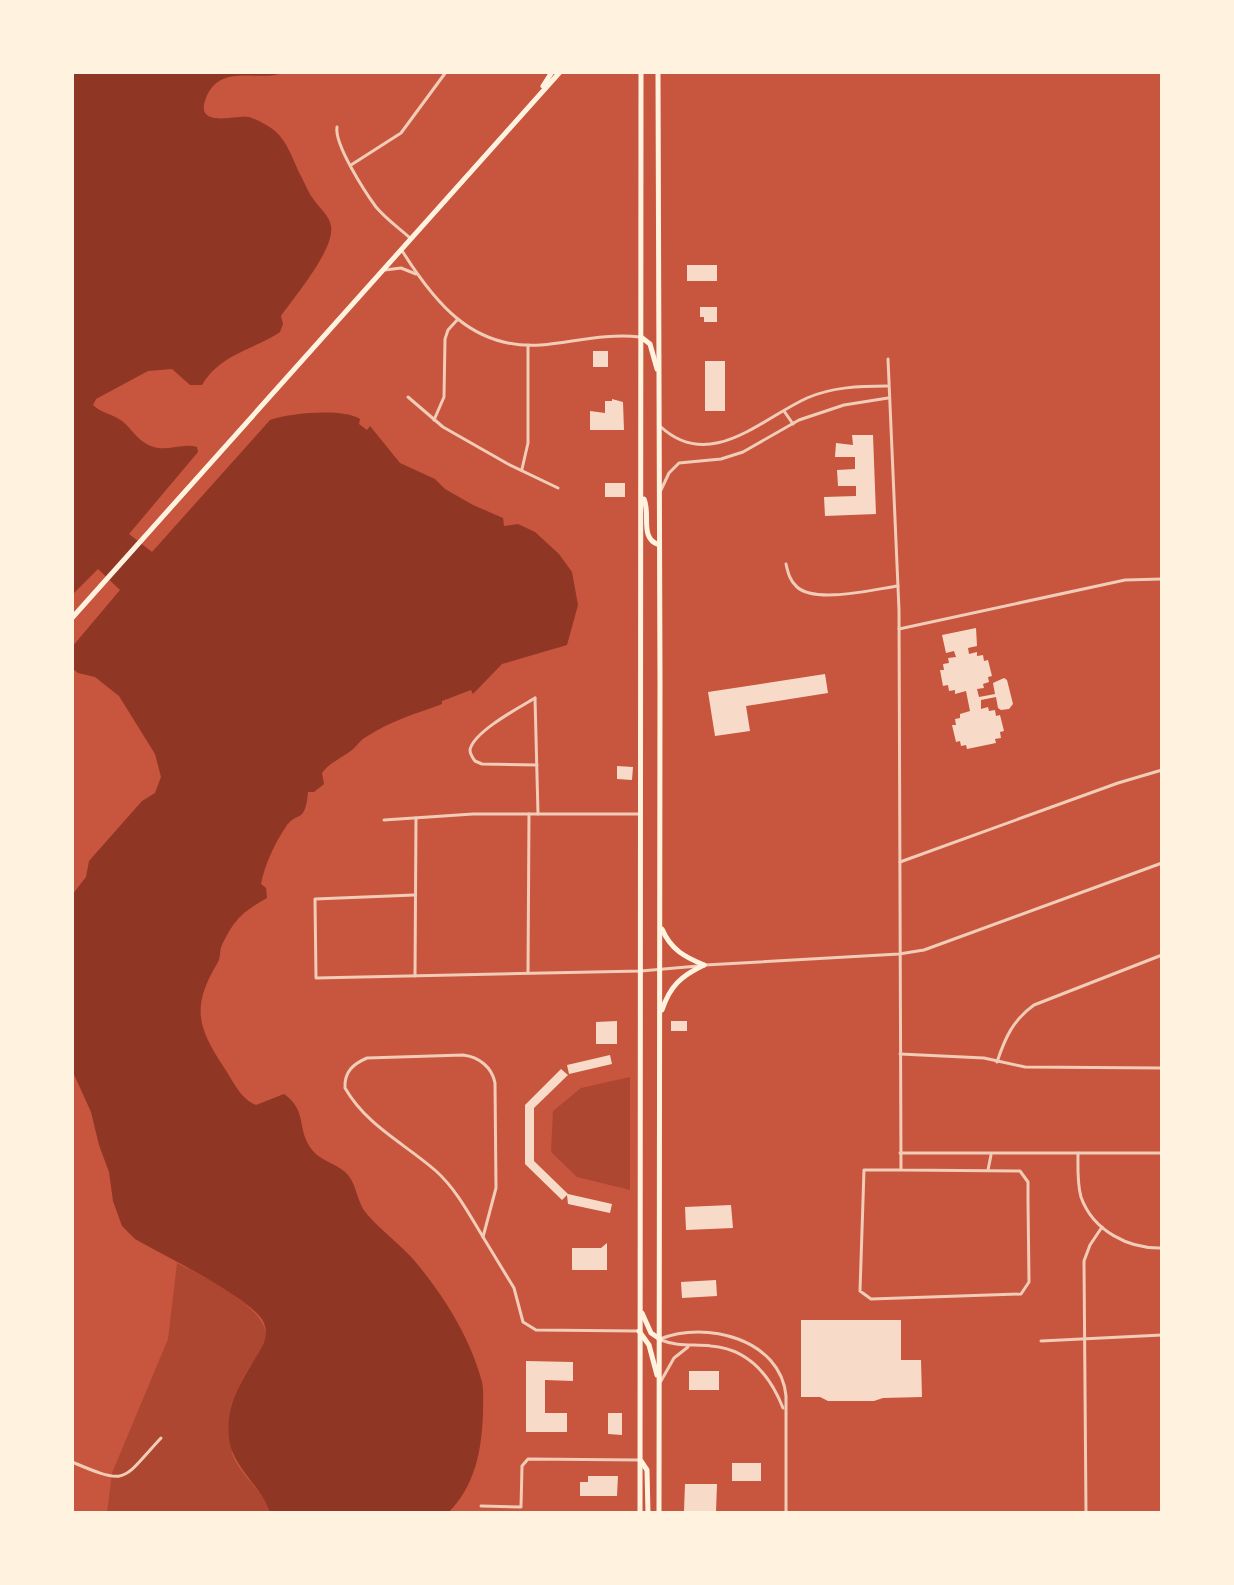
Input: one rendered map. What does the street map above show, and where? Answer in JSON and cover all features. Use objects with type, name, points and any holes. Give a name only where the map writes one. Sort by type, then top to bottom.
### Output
[{"type":"main road","points":[[536,97],[552,72]]},
{"type":"main road","points":[[72,618],[560,72]]},
{"type":"main road","points":[[640,1513],[641,72]]},
{"type":"main road","points":[[658,72],[659,1513]]},
{"type":"main road","points":[[640,337],[650,344],[659,374]]},
{"type":"main road","points":[[642,495],[647,507],[647,536],[659,545]]},
{"type":"main road","points":[[660,925],[674,948],[704,965]]},
{"type":"main road","points":[[660,1015],[668,992],[677,980],[704,965]]},
{"type":"main road","points":[[640,1309],[648,1329],[660,1339]]},
{"type":"main road","points":[[639,1331],[649,1345],[659,1384]]},
{"type":"main road","points":[[640,1460],[647,1470],[648,1513]]},
{"type":"street","points":[[351,165],[401,133],[446,72]]},
{"type":"street","points":[[337,127],[335,132],[339,143],[379,210],[410,238]]},
{"type":"street","points":[[401,249],[417,275],[458,319],[492,340],[528,345],[606,336],[640,337]]},
{"type":"street","points":[[381,271],[401,268],[417,275]]},
{"type":"street","points":[[434,420],[444,397],[445,339],[449,328],[458,319]]},
{"type":"street","points":[[522,469],[528,443],[528,345]]},
{"type":"street","points":[[888,359],[899,629],[901,1170]]},
{"type":"street","points":[[659,426],[681,443],[704,445],[732,440],[809,397],[841,388],[887,386]]},
{"type":"street","points":[[408,397],[434,420],[508,464],[558,488]]},
{"type":"street","points":[[658,497],[669,473],[679,463],[721,459],[743,452],[793,424],[844,405],[888,398]]},
{"type":"street","points":[[784,411],[793,424]]},
{"type":"street","points":[[786,564],[789,576],[797,587],[814,594],[833,595],[898,586]]},
{"type":"street","points":[[899,629],[1125,580],[1162,579]]},
{"type":"street","points":[[537,765],[482,764],[475,761],[470,752],[471,746],[484,731],[535,698],[537,765],[538,814]]},
{"type":"street","points":[[900,862],[1162,770]]},
{"type":"street","points":[[384,820],[529,814],[641,814]]},
{"type":"street","points":[[528,973],[529,814]]},
{"type":"street","points":[[415,976],[416,818]]},
{"type":"street","points":[[414,895],[315,899],[316,978],[641,971],[899,954],[924,950],[1162,863]]},
{"type":"street","points":[[997,1062],[1009,1031],[1020,1016],[1034,1005],[1162,955]]},
{"type":"street","points":[[900,1054],[984,1058],[1025,1067],[1162,1068]]},
{"type":"street","points":[[483,1237],[494,1203],[497,1179],[496,1089],[490,1070],[478,1059],[463,1055],[375,1057],[356,1064],[344,1080],[350,1097],[380,1130],[444,1179],[460,1199],[483,1237],[510,1279],[520,1318],[528,1327],[536,1330],[639,1331]]},
{"type":"street","points":[[900,1153],[1162,1153]]},
{"type":"street","points":[[1078,1153],[1078,1181],[1082,1198],[1102,1227],[1133,1245],[1162,1248]]},
{"type":"street","points":[[988,1170],[991,1155]]},
{"type":"street","points":[[864,1170],[901,1170],[1020,1171],[1028,1182],[1029,1282],[1021,1294],[871,1299],[860,1291],[864,1170]]},
{"type":"street","points":[[1086,1513],[1084,1261],[1102,1227]]},
{"type":"street","points":[[660,1339],[674,1333],[712,1333],[734,1337],[765,1355],[780,1375],[786,1389],[786,1513]]},
{"type":"street","points":[[1041,1341],[1162,1335]]},
{"type":"street","points":[[660,1339],[676,1346],[721,1347],[751,1361],[769,1379],[784,1412]]},
{"type":"street","points":[[659,1384],[674,1358],[689,1346]]},
{"type":"street","points":[[72,1462],[106,1477],[119,1478],[127,1474],[161,1438]]},
{"type":"street","points":[[481,1506],[521,1507],[522,1466],[528,1459],[640,1460]]},
{"type":"shaded area","points":[[72,72],[285,72],[230,77],[220,81],[211,88],[204,109],[206,115],[212,117],[251,118],[275,131],[331,226],[331,236],[321,259],[281,316],[283,324],[280,332],[227,359],[202,385],[190,385],[172,369],[148,371],[96,399],[93,405],[122,421],[146,444],[163,448],[197,447],[198,452],[129,534],[152,552],[270,420],[290,415],[341,414],[360,419],[359,424],[367,430],[370,426],[400,463],[435,479],[445,489],[473,505],[503,518],[504,526],[518,524],[535,532],[559,554],[572,572],[578,605],[567,645],[502,664],[473,694],[471,690],[384,726],[325,769],[322,773],[324,784],[314,792],[308,792],[303,813],[289,822],[270,855],[261,884],[266,888],[267,898],[240,917],[226,936],[201,1005],[203,1029],[208,1041],[238,1090],[256,1105],[284,1094],[292,1101],[313,1151],[348,1175],[366,1213],[418,1265],[448,1306],[464,1335],[482,1382],[482,1426],[479,1454],[471,1479],[448,1513],[270,1513],[235,1458],[229,1438],[233,1401],[264,1341],[264,1323],[257,1313],[226,1290],[135,1239],[122,1226],[91,1112],[72,1070],[72,895],[86,877],[89,861],[142,801],[155,793],[161,777],[155,754],[119,696],[95,677],[78,673],[72,668],[72,647],[120,590],[98,569],[72,595]]},
{"type":"shaded area","points":[[630,1077],[630,1190],[577,1177],[551,1152],[553,1111],[581,1088]]},
{"type":"shaded area","points":[[177,1263],[219,1286],[250,1308],[266,1333],[263,1346],[237,1391],[232,1449],[237,1463],[270,1513],[107,1513],[112,1473],[168,1339]]},
{"type":"building","points":[[687,265],[717,265],[717,281],[687,281]]},
{"type":"building","points":[[700,307],[717,307],[717,322],[704,322],[704,317],[700,317]]},
{"type":"building","points":[[593,351],[608,351],[608,367],[593,367]]},
{"type":"building","points":[[705,361],[725,361],[725,411],[705,411]]},
{"type":"building","points":[[605,401],[623,402],[624,430],[590,430],[590,411],[605,413]]},
{"type":"building","points":[[852,435],[873,435],[876,514],[825,516],[824,497],[856,496],[856,486],[838,486],[837,470],[855,469],[855,457],[835,457],[836,443],[853,445]]},
{"type":"building","points":[[605,483],[625,483],[625,497],[605,497]]},
{"type":"building","points":[[976,628],[977,646],[968,648],[969,654],[977,652],[977,656],[983,655],[984,661],[988,660],[992,676],[988,677],[989,682],[983,684],[984,688],[977,689],[979,697],[995,694],[993,683],[1004,678],[1013,704],[1009,709],[1001,710],[996,697],[981,700],[981,709],[988,707],[989,711],[995,710],[996,716],[1000,715],[1004,731],[1000,732],[1001,738],[995,739],[996,743],[967,749],[966,745],[961,746],[960,741],[956,742],[952,725],[956,725],[955,719],[960,718],[960,714],[970,711],[966,691],[955,694],[955,690],[949,691],[948,685],[943,686],[940,670],[944,670],[943,664],[949,663],[948,658],[956,657],[954,651],[946,653],[942,635]]},
{"type":"building","points":[[825,674],[828,693],[746,706],[750,731],[715,736],[708,692]]},
{"type":"building","points":[[617,766],[633,767],[632,780],[617,779]]},
{"type":"building","points":[[617,1021],[617,1044],[596,1044],[596,1022]]},
{"type":"building","points":[[671,1021],[687,1021],[687,1031],[671,1031]]},
{"type":"building","points":[[610,1055],[612,1064],[569,1074],[567,1065]]},
{"type":"building","points":[[561,1069],[568,1075],[534,1108],[534,1161],[568,1194],[612,1204],[610,1213],[568,1204],[567,1195],[562,1200],[525,1164],[525,1105]]},
{"type":"building","points":[[731,1205],[733,1228],[686,1230],[685,1207]]},
{"type":"building","points":[[607,1243],[607,1270],[572,1270],[572,1248],[601,1248]]},
{"type":"building","points":[[716,1280],[717,1296],[682,1298],[681,1282]]},
{"type":"building","points":[[801,1320],[901,1320],[901,1360],[921,1360],[922,1397],[828,1401],[820,1397],[801,1397]]},
{"type":"building","points":[[526,1361],[573,1362],[573,1381],[545,1380],[545,1413],[567,1413],[567,1432],[526,1432]]},
{"type":"building","points":[[689,1371],[719,1371],[719,1390],[689,1390]]},
{"type":"building","points":[[608,1413],[622,1413],[622,1435],[608,1434]]},
{"type":"building","points":[[732,1463],[761,1463],[761,1481],[732,1481]]},
{"type":"building","points":[[588,1476],[618,1476],[617,1496],[580,1496],[580,1482],[588,1482]]},
{"type":"building","points":[[685,1484],[717,1484],[716,1512],[684,1511]]}]
